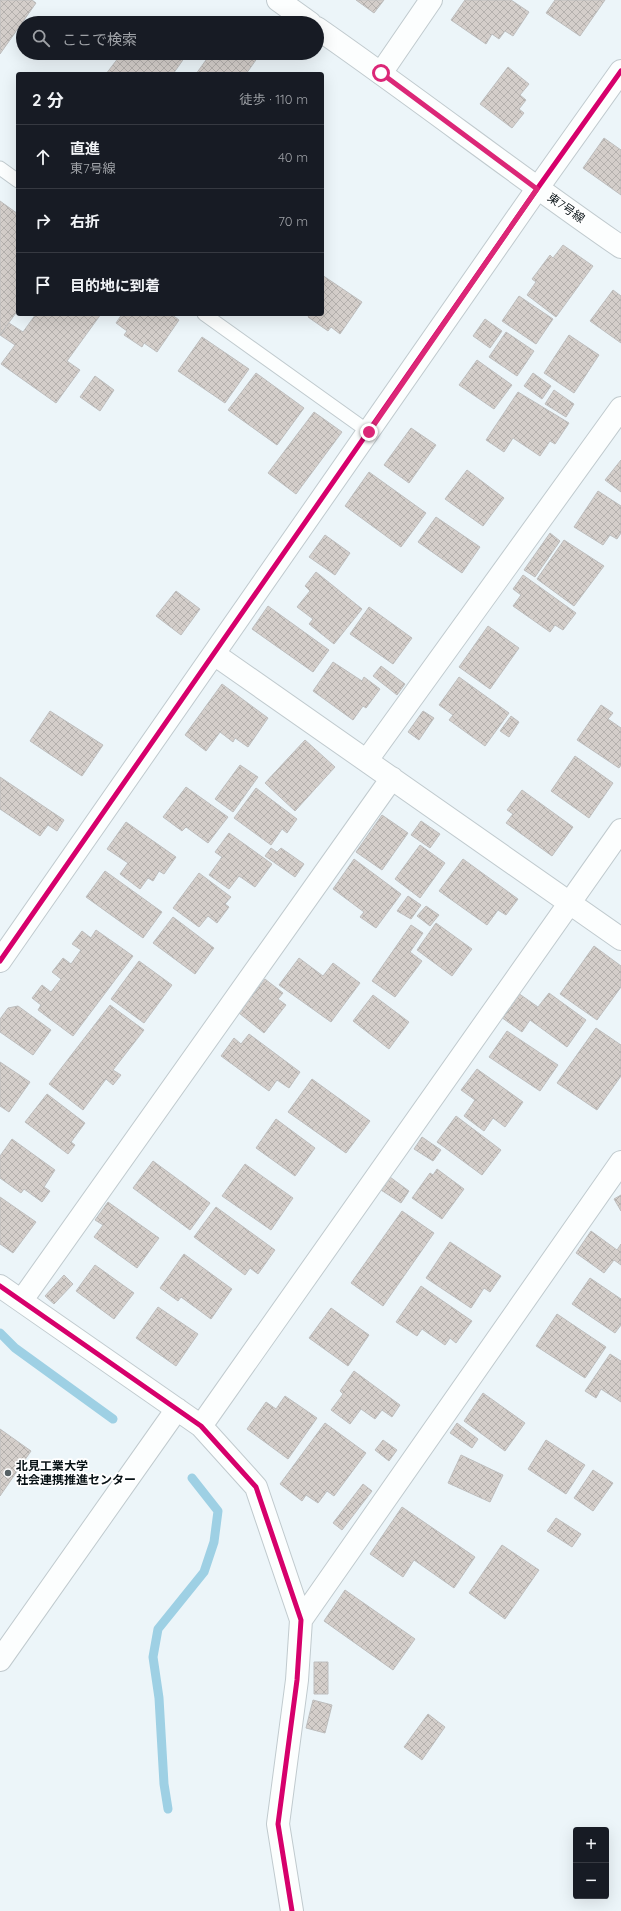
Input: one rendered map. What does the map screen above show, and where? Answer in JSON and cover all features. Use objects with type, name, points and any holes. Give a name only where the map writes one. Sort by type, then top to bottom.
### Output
[{"type":"street","points":[[278,0],[300,16]]},
{"type":"street","points":[[381,73],[431,0]]},
{"type":"street","name":"東7号線","points":[[324,33],[381,73],[537,189],[621,246]]},
{"type":"street","points":[[0,961],[537,189],[621,71]]},
{"type":"street","points":[[367,760],[621,408]]},
{"type":"street","points":[[214,654],[621,939]]},
{"type":"street","points":[[22,1300],[392,778]]},
{"type":"street","points":[[201,1426],[621,830]]},
{"type":"street","points":[[301,1620],[621,1162]]},
{"type":"street","points":[[0,1286],[201,1426],[256,1487],[301,1620],[298,1680],[278,1824],[292,1911]]},
{"type":"street","points":[[0,1660],[177,1409]]},
{"type":"lane","points":[[0,168],[16,180]]},
{"type":"lane","points":[[207,316],[369,432]]},
{"type":"building","points":[[0,0],[32,0],[36,3],[27,16],[16,16],[16,31],[0,54]]},
{"type":"building","points":[[356,0],[384,0],[374,13]]},
{"type":"building","points":[[465,0],[511,0],[529,12],[513,36],[505,31],[499,39],[492,34],[486,44],[451,20]]},
{"type":"building","points":[[555,0],[605,0],[580,36],[546,13]]},
{"type":"building","points":[[117,60],[183,60],[174,72],[108,72]]},
{"type":"building","points":[[206,60],[256,60],[247,72],[197,72]]},
{"type":"building","points":[[508,67],[529,84],[520,95],[526,100],[519,109],[524,113],[512,128],[480,104]]},
{"type":"building","points":[[604,138],[621,150],[621,195],[583,168]]},
{"type":"building","points":[[0,201],[16,213],[16,313],[0,335]]},
{"type":"building","points":[[563,245],[593,266],[556,317],[527,295],[536,282],[532,279],[550,255],[553,258]]},
{"type":"building","points":[[324,276],[362,302],[340,334],[331,327],[328,331],[308,317],[324,316]]},
{"type":"building","points":[[613,290],[621,296],[621,343],[590,321]]},
{"type":"building","points":[[519,296],[553,319],[536,344],[502,321]]},
{"type":"building","points":[[35,316],[100,316],[67,361],[80,370],[56,403],[1,364],[15,345],[0,335],[9,323],[23,332]]},
{"type":"building","points":[[121,316],[174,316],[179,320],[157,352],[144,343],[142,347],[124,335],[127,331],[116,323]]},
{"type":"building","points":[[485,319],[502,331],[490,348],[473,336]]},
{"type":"building","points":[[506,332],[534,351],[517,376],[489,357]]},
{"type":"building","points":[[569,335],[599,355],[574,393],[544,373]]},
{"type":"building","points":[[202,337],[249,369],[225,403],[178,371]]},
{"type":"building","points":[[477,360],[512,385],[494,409],[459,385]]},
{"type":"building","points":[[256,373],[304,408],[277,445],[228,410]]},
{"type":"building","points":[[533,373],[551,386],[542,399],[524,386]]},
{"type":"building","points":[[95,376],[114,390],[100,411],[80,397]]},
{"type":"building","points":[[554,390],[574,404],[566,417],[545,404]]},
{"type":"building","points":[[518,392],[569,423],[555,444],[550,441],[540,456],[513,438],[504,452],[486,440]]},
{"type":"building","points":[[314,412],[342,432],[296,494],[268,473]]},
{"type":"building","points":[[411,428],[436,445],[409,483],[384,465]]},
{"type":"building","points":[[621,460],[621,492],[605,480]]},
{"type":"building","points":[[467,470],[504,498],[483,526],[445,499]]},
{"type":"building","points":[[369,472],[426,513],[401,547],[345,506]]},
{"type":"building","points":[[598,491],[621,506],[621,533],[617,539],[610,535],[603,545],[574,527]]},
{"type":"building","points":[[436,517],[480,547],[462,573],[418,542]]},
{"type":"building","points":[[550,533],[560,541],[535,577],[524,570]]},
{"type":"building","points":[[325,535],[350,553],[335,575],[309,557]]},
{"type":"building","points":[[564,540],[604,566],[574,606],[537,579]]},
{"type":"building","points":[[316,572],[362,609],[334,644],[309,624],[313,619],[297,607],[310,591],[305,586]]},
{"type":"building","points":[[523,575],[576,613],[563,630],[555,625],[550,632],[513,606],[521,595],[513,589]]},
{"type":"building","points":[[176,591],[200,609],[181,635],[156,616]]},
{"type":"building","points":[[268,606],[329,650],[313,672],[252,629]]},
{"type":"building","points":[[369,607],[412,638],[393,664],[350,634]]},
{"type":"building","points":[[488,626],[519,648],[490,689],[459,667]]},
{"type":"building","points":[[333,662],[362,681],[364,677],[380,689],[366,708],[363,706],[353,720],[313,691]]},
{"type":"building","points":[[381,666],[405,684],[397,695],[373,676]]},
{"type":"building","points":[[459,677],[509,713],[485,746],[449,720],[453,715],[439,705]]},
{"type":"building","points":[[222,684],[268,718],[248,747],[235,738],[233,742],[220,732],[206,751],[185,735]]},
{"type":"building","points":[[601,705],[613,713],[608,719],[621,728],[621,765],[619,768],[577,740]]},
{"type":"building","points":[[50,711],[103,745],[82,776],[30,741]]},
{"type":"building","points":[[423,711],[434,718],[419,740],[408,732]]},
{"type":"building","points":[[511,716],[519,722],[509,737],[500,731]]},
{"type":"building","points":[[305,740],[335,767],[295,811],[265,783]]},
{"type":"building","points":[[575,756],[613,783],[589,818],[551,791]]},
{"type":"building","points":[[240,765],[258,777],[233,812],[215,799]]},
{"type":"building","points":[[0,777],[64,820],[57,831],[48,825],[40,836],[0,809]]},
{"type":"building","points":[[186,787],[228,817],[208,843],[186,827],[182,831],[163,817]]},
{"type":"building","points":[[256,788],[297,819],[287,833],[282,829],[271,845],[234,818]]},
{"type":"building","points":[[522,790],[573,827],[552,856],[506,823],[513,814],[507,810]]},
{"type":"building","points":[[382,815],[408,833],[382,870],[356,852]]},
{"type":"building","points":[[421,821],[440,834],[430,848],[411,835]]},
{"type":"building","points":[[126,822],[176,857],[164,874],[159,871],[153,881],[148,878],[140,889],[120,874],[128,863],[107,849]]},
{"type":"building","points":[[229,833],[272,864],[255,887],[239,876],[229,889],[209,875],[222,857],[215,852]]},
{"type":"building","points":[[420,845],[445,863],[420,898],[395,879]]},
{"type":"building","points":[[271,848],[277,852],[281,848],[304,864],[295,877],[265,856]]},
{"type":"building","points":[[354,859],[401,894],[376,928],[360,917],[364,912],[333,889]]},
{"type":"building","points":[[463,859],[518,899],[506,915],[498,910],[487,925],[439,891]]},
{"type":"building","points":[[105,871],[162,912],[143,938],[86,897]]},
{"type":"building","points":[[199,873],[231,897],[225,904],[229,907],[217,923],[208,916],[199,927],[173,908]]},
{"type":"building","points":[[408,896],[421,905],[411,919],[397,911]]},
{"type":"building","points":[[426,906],[439,915],[430,926],[417,916]]},
{"type":"building","points":[[173,917],[214,948],[195,974],[153,943]]},
{"type":"building","points":[[436,923],[472,949],[452,976],[417,950]]},
{"type":"building","points":[[411,925],[423,933],[410,952],[422,961],[395,997],[372,981]]},
{"type":"building","points":[[96,930],[133,956],[73,1036],[38,1010],[41,1005],[32,998],[42,985],[51,992],[61,979],[52,972],[63,958],[71,964],[81,950],[72,944],[82,931],[91,938]]},
{"type":"building","points":[[594,946],[621,966],[621,987],[597,1020],[560,994]]},
{"type":"building","points":[[299,958],[323,976],[333,963],[360,983],[331,1022],[279,985]]},
{"type":"building","points":[[139,961],[172,985],[144,1023],[111,999]]},
{"type":"building","points":[[265,979],[283,993],[278,999],[286,1005],[264,1033],[239,1013]]},
{"type":"building","points":[[518,993],[538,1007],[549,993],[586,1020],[567,1047],[530,1020],[522,1032],[501,1017]]},
{"type":"building","points":[[373,995],[409,1022],[389,1049],[353,1021]]},
{"type":"building","points":[[110,1005],[144,1030],[113,1070],[121,1075],[113,1085],[106,1079],[83,1110],[49,1084]]},
{"type":"building","points":[[18,1006],[51,1030],[33,1055],[0,1032],[0,1019],[8,1008]]},
{"type":"building","points":[[596,1028],[621,1045],[621,1076],[597,1110],[557,1083]]},
{"type":"building","points":[[507,1031],[558,1065],[540,1091],[489,1057]]},
{"type":"building","points":[[249,1034],[300,1072],[289,1088],[277,1080],[269,1091],[221,1056],[234,1038],[241,1044]]},
{"type":"building","points":[[0,1062],[30,1082],[9,1112],[0,1106]]},
{"type":"building","points":[[477,1069],[523,1102],[505,1127],[493,1118],[484,1131],[464,1116],[475,1100],[461,1090]]},
{"type":"building","points":[[312,1079],[370,1121],[346,1153],[288,1112]]},
{"type":"building","points":[[47,1094],[85,1123],[71,1142],[75,1145],[68,1154],[25,1122]]},
{"type":"building","points":[[456,1116],[501,1150],[482,1175],[437,1142]]},
{"type":"building","points":[[276,1119],[315,1148],[295,1176],[256,1148]]},
{"type":"building","points":[[422,1137],[441,1150],[433,1161],[414,1149]]},
{"type":"building","points":[[12,1139],[55,1170],[44,1187],[50,1191],[42,1202],[24,1189],[21,1193],[0,1178],[0,1156]]},
{"type":"building","points":[[153,1161],[210,1203],[190,1230],[133,1188]]},
{"type":"building","points":[[245,1164],[293,1198],[271,1230],[222,1196]]},
{"type":"building","points":[[437,1169],[464,1189],[442,1219],[412,1198],[430,1173],[433,1175]]},
{"type":"building","points":[[390,1177],[409,1191],[401,1203],[381,1190]]},
{"type":"building","points":[[621,1195],[621,1211],[614,1199]]},
{"type":"building","points":[[0,1197],[36,1222],[13,1253],[0,1244]]},
{"type":"building","points":[[108,1202],[159,1238],[137,1268],[94,1237],[103,1225],[95,1220]]},
{"type":"building","points":[[216,1207],[275,1250],[258,1274],[250,1268],[245,1275],[194,1237]]},
{"type":"building","points":[[402,1211],[434,1233],[383,1306],[351,1283]]},
{"type":"building","points":[[591,1231],[617,1250],[621,1244],[621,1265],[614,1260],[604,1273],[576,1253]]},
{"type":"building","points":[[450,1242],[501,1276],[490,1292],[484,1288],[471,1308],[426,1278]]},
{"type":"building","points":[[184,1254],[232,1289],[211,1319],[181,1297],[178,1301],[160,1288]]},
{"type":"building","points":[[95,1265],[134,1293],[114,1319],[76,1291]]},
{"type":"building","points":[[64,1275],[73,1284],[54,1304],[45,1296]]},
{"type":"building","points":[[590,1278],[621,1299],[621,1325],[615,1333],[572,1304]]},
{"type":"building","points":[[421,1286],[472,1321],[456,1343],[450,1338],[445,1345],[422,1329],[417,1336],[396,1322]]},
{"type":"building","points":[[158,1307],[198,1334],[176,1366],[136,1338]]},
{"type":"building","points":[[331,1308],[369,1335],[348,1366],[309,1338]]},
{"type":"building","points":[[557,1314],[606,1347],[585,1378],[536,1346]]},
{"type":"building","points":[[610,1354],[621,1361],[621,1402],[601,1389],[596,1398],[585,1391]]},
{"type":"building","points":[[354,1371],[400,1405],[392,1417],[382,1410],[375,1419],[361,1409],[350,1424],[331,1410],[343,1394],[340,1391]]},
{"type":"building","points":[[483,1393],[525,1423],[505,1451],[464,1421]]},
{"type":"building","points":[[285,1396],[317,1418],[288,1459],[247,1429],[266,1402],[276,1409]]},
{"type":"building","points":[[325,1423],[366,1453],[334,1496],[327,1491],[318,1503],[306,1495],[302,1501],[280,1484]]},
{"type":"building","points":[[457,1423],[478,1439],[472,1448],[450,1433]]},
{"type":"building","name":"北見工業大学 社会連携推進センター","points":[[0,1429],[31,1451],[0,1496]]},
{"type":"building","points":[[383,1440],[397,1450],[389,1461],[375,1450]]},
{"type":"building","points":[[546,1440],[585,1465],[566,1494],[528,1469]]},
{"type":"building","points":[[461,1455],[503,1475],[490,1502],[448,1483]]},
{"type":"building","points":[[593,1470],[613,1483],[593,1511],[574,1498]]},
{"type":"building","points":[[363,1484],[372,1491],[342,1530],[333,1523]]},
{"type":"building","points":[[402,1507],[475,1557],[454,1588],[414,1560],[403,1577],[370,1554]]},
{"type":"building","points":[[556,1518],[581,1534],[572,1547],[547,1531]]},
{"type":"building","points":[[502,1545],[539,1570],[505,1619],[469,1593]]},
{"type":"building","points":[[345,1590],[415,1639],[393,1670],[324,1621]]},
{"type":"building","points":[[314,1662],[328,1662],[328,1694],[314,1694]]},
{"type":"building","points":[[313,1700],[332,1705],[325,1733],[306,1728]]},
{"type":"building","points":[[428,1714],[445,1727],[422,1760],[404,1747]]},
{"type":"waterway","points":[[0,1333],[15,1348],[113,1419]]},
{"type":"waterway","points":[[168,1809],[164,1784],[159,1698],[153,1657],[158,1629],[204,1572],[214,1542],[218,1511],[192,1478]]},
{"type":"cycle path","points":[[0,961],[537,189],[621,71]]},
{"type":"cycle path","points":[[0,1286],[201,1426],[256,1487],[301,1620],[297,1680],[278,1824],[292,1911]]},
{"type":"place","name":"北見工業大学 社会連携推進センター","points":[[8,1473]]},
{"type":"route","points":[[369,432],[537,189],[381,73]]}]
